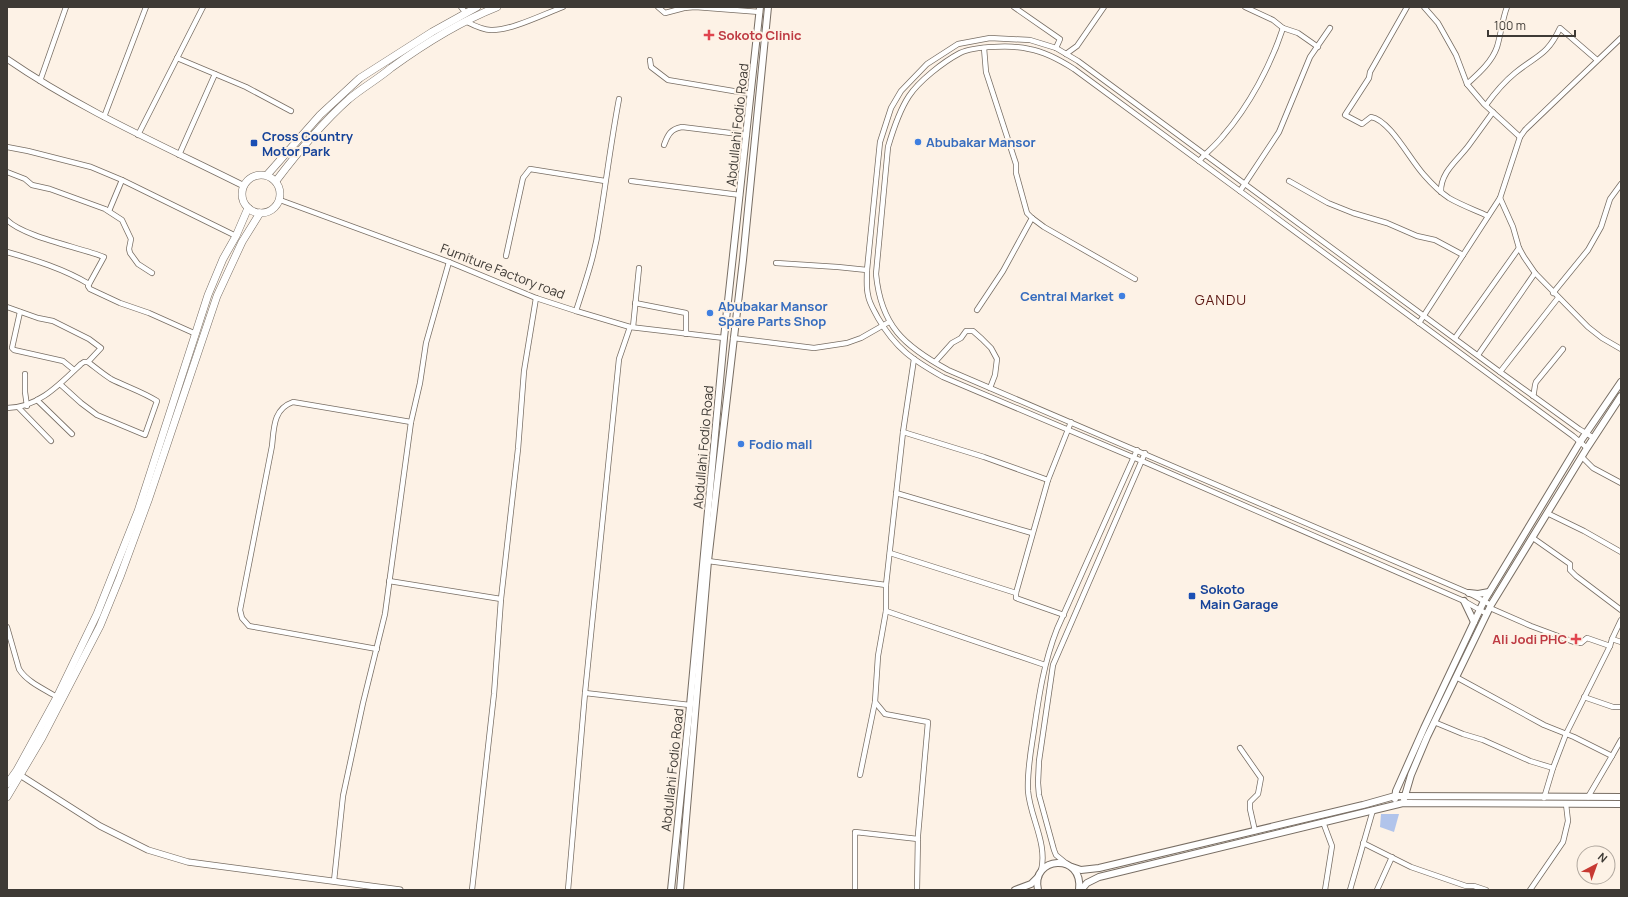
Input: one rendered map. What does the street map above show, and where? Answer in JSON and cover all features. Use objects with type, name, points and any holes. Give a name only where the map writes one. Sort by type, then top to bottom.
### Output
[{"type":"main road","points":[[267,175],[320,115],[360,78],[463,10],[476,7]]},
{"type":"main road","points":[[276,181],[295,156],[331,116],[350,98],[414,52],[465,21],[497,7]]},
{"type":"main road","name":"Abdullahi Fodio Road","points":[[680,890],[708,561],[744,244],[768,7]]},
{"type":"main road","name":"Abdullahi Fodio Road","points":[[671,890],[690,705],[724,338],[760,10]]},
{"type":"main road","points":[[258,174],[267,175],[276,181],[281,190],[280,200],[272,210],[260,213],[248,208],[242,193],[244,186],[250,178],[258,174]]},
{"type":"main road","points":[[7,784],[57,697],[97,614],[138,511],[208,295],[223,259],[236,236],[248,208]]},
{"type":"main road","points":[[7,797],[42,738],[100,626],[149,498],[217,296],[239,247],[260,213]]},
{"type":"main road","points":[[1394,804],[1395,796],[1424,728],[1484,601],[1580,442],[1621,382]]},
{"type":"main road","points":[[1403,803],[1411,775],[1434,722],[1489,609],[1587,448],[1621,396]]},
{"type":"main road","points":[[1469,593],[1478,594],[1489,592]]},
{"type":"main road","points":[[1464,602],[1474,622]]},
{"type":"main road","points":[[1015,890],[1031,884],[1046,866],[1054,863],[1061,863],[1081,870],[1099,868],[1395,796],[1544,798],[1621,797]]},
{"type":"main road","points":[[1080,890],[1087,883],[1099,877],[1394,804],[1621,804]]},
{"type":"main road","points":[[1070,866],[1079,878],[1080,890]]},
{"type":"main road","points":[[1038,890],[1037,881],[1040,873]]},
{"type":"street","points":[[40,81],[66,7]]},
{"type":"street","points":[[104,117],[146,7]]},
{"type":"street","points":[[138,135],[203,7]]},
{"type":"street","points":[[465,21],[474,26],[491,30],[509,28],[563,7]]},
{"type":"street","points":[[658,7],[665,13],[695,7],[760,10]]},
{"type":"street","points":[[1014,7],[1060,39],[1056,48]]},
{"type":"street","points":[[1066,54],[1077,46],[1104,7]]},
{"type":"street","points":[[1245,7],[1273,20],[1283,28],[1298,33],[1318,47]]},
{"type":"street","points":[[1407,7],[1370,72],[1369,78],[1345,115],[1362,124],[1370,118],[1383,122],[1391,130],[1425,176],[1441,192],[1449,198],[1488,216]]},
{"type":"street","points":[[1424,7],[1438,23],[1456,55],[1467,84],[1486,105],[1520,137]]},
{"type":"street","points":[[1467,84],[1480,72],[1493,56],[1497,47],[1507,7]]},
{"type":"street","points":[[1200,161],[1223,136],[1250,98],[1275,51],[1283,28]]},
{"type":"street","points":[[1240,191],[1278,132],[1310,57],[1330,28]]},
{"type":"street","points":[[1486,105],[1508,79],[1521,68],[1540,56],[1550,46],[1560,28],[1598,60]]},
{"type":"street","points":[[1594,438],[1500,372],[1456,338],[1078,61],[1056,48],[1030,40],[990,38],[958,44],[927,64],[901,91],[891,108],[880,142],[867,270],[867,289],[868,298],[883,326],[892,339],[914,359],[943,377],[1142,461],[1480,610],[1489,609],[1574,642],[1580,643],[1587,638],[1610,646]]},
{"type":"street","points":[[1419,323],[1500,198],[1520,137],[1525,130],[1621,38]]},
{"type":"street","points":[[1489,609],[1484,601],[1469,593],[1145,453],[948,370],[908,344],[889,322],[879,295],[876,274],[883,183],[888,147],[893,129],[909,96],[933,70],[961,52],[990,47],[1029,48],[1052,56],[1074,69],[1200,161],[1587,448]]},
{"type":"street","points":[[984,48],[986,72],[1016,164],[1016,173],[1027,213],[1032,218],[1135,280]]},
{"type":"street","points":[[177,58],[246,87],[291,111]]},
{"type":"street","points":[[7,59],[40,81],[104,117],[244,186]]},
{"type":"street","points":[[650,60],[651,66],[668,80],[751,94]]},
{"type":"street","points":[[179,155],[215,74]]},
{"type":"street","points":[[576,311],[593,253],[599,226],[619,99]]},
{"type":"street","points":[[1441,192],[1442,182],[1446,174],[1468,147],[1493,112]]},
{"type":"street","points":[[664,145],[668,135],[674,129],[682,127],[747,135]]},
{"type":"street","points":[[7,147],[91,167],[122,180],[236,236]]},
{"type":"street","points":[[506,256],[523,178],[530,169],[605,181]]},
{"type":"street","points":[[7,172],[25,179],[32,185],[50,188],[110,211],[124,223],[131,239],[128,250],[136,262],[152,273]]},
{"type":"street","points":[[110,211],[122,180]]},
{"type":"street","points":[[631,181],[740,195]]},
{"type":"street","points":[[1289,181],[1328,203],[1352,213],[1387,223],[1417,236],[1435,240],[1463,255]]},
{"type":"street","points":[[876,183],[883,183]]},
{"type":"street","points":[[1553,293],[1588,250],[1602,227],[1610,199],[1621,184]]},
{"type":"street","points":[[1500,198],[1513,227],[1519,248],[1535,273],[1588,327],[1602,338],[1621,349]]},
{"type":"street","name":"Furniture Factory road","points":[[280,200],[449,262],[536,298],[576,311],[631,327],[724,338]]},
{"type":"street","points":[[977,310],[1002,271],[1032,218]]},
{"type":"street","points":[[7,220],[16,227],[33,234],[104,257],[89,284]]},
{"type":"street","points":[[1456,338],[1519,248]]},
{"type":"street","points":[[7,252],[41,262],[80,278],[89,284],[88,286],[90,288],[120,303],[149,313],[196,334]]},
{"type":"street","points":[[334,881],[343,796],[363,703],[377,650],[390,581],[411,422],[420,383],[426,343],[449,262]]},
{"type":"street","points":[[776,263],[867,270]]},
{"type":"street","points":[[568,890],[585,693],[619,359],[631,327],[638,268]]},
{"type":"street","points":[[1478,355],[1535,273]]},
{"type":"street","points":[[472,890],[494,694],[501,599],[518,448],[524,371],[536,298]]},
{"type":"street","points":[[1500,372],[1558,298]]},
{"type":"street","points":[[635,303],[686,312],[686,334]]},
{"type":"street","points":[[7,307],[53,321],[96,343],[100,347],[100,350],[88,362],[84,362],[60,384],[37,400],[27,406],[7,408]]},
{"type":"street","points":[[20,312],[12,348],[14,350],[63,361],[74,370]]},
{"type":"street","points":[[733,338],[814,348],[847,343],[889,322]]},
{"type":"street","points":[[934,362],[952,344],[961,338],[966,331],[973,331],[991,348],[997,359],[995,375],[990,388]]},
{"type":"street","points":[[1533,396],[1536,382],[1563,349]]},
{"type":"street","points":[[860,775],[875,702],[878,656],[886,611],[886,585],[896,493],[914,359]]},
{"type":"street","points":[[60,384],[97,415],[145,435],[157,401],[146,394],[113,380],[88,362]]},
{"type":"street","points":[[25,374],[27,406]]},
{"type":"street","points":[[37,400],[72,434]]},
{"type":"street","points":[[377,650],[249,626],[242,618],[240,610],[272,446],[274,420],[280,410],[293,402],[411,422]]},
{"type":"street","points":[[19,408],[51,441]]},
{"type":"street","points":[[1064,615],[1016,598],[1016,593],[1048,480],[1071,422]]},
{"type":"street","points":[[903,432],[1048,480]]},
{"type":"street","points":[[1040,873],[1042,856],[1028,792],[1028,774],[1040,688],[1045,665],[1050,648],[1136,450]]},
{"type":"street","points":[[1070,866],[1056,855],[1054,850],[1039,795],[1038,783],[1039,761],[1054,665],[1145,453]]},
{"type":"street","points":[[1582,457],[1593,468],[1621,483]]},
{"type":"street","points":[[896,493],[1032,533]]},
{"type":"street","points":[[1547,513],[1584,531],[1621,552]]},
{"type":"street","points":[[1533,538],[1570,564],[1570,570],[1576,576],[1621,610]]},
{"type":"street","points":[[890,553],[1016,593]]},
{"type":"street","points":[[708,561],[886,585]]},
{"type":"street","points":[[390,581],[501,599]]},
{"type":"street","points":[[886,611],[1045,665]]},
{"type":"street","points":[[1544,798],[1553,768],[1566,734],[1610,646],[1621,620]]},
{"type":"street","points":[[7,627],[19,669],[22,674],[57,697]]},
{"type":"street","points":[[1612,639],[1621,642]]},
{"type":"street","points":[[1456,677],[1544,725],[1612,756]]},
{"type":"street","points":[[585,693],[690,705]]},
{"type":"street","points":[[1584,697],[1613,707],[1621,708]]},
{"type":"street","points":[[875,702],[885,714],[928,722],[918,839],[917,890]]},
{"type":"street","points":[[1434,722],[1463,734],[1483,740],[1530,761],[1553,768]]},
{"type":"street","points":[[1588,797],[1621,740]]},
{"type":"street","points":[[1240,748],[1261,778],[1258,794],[1250,802],[1255,831]]},
{"type":"street","points":[[20,775],[100,826],[148,850],[188,862],[334,881],[370,888],[400,890]]},
{"type":"street","points":[[1530,890],[1563,842],[1568,821],[1566,804]]},
{"type":"street","points":[[1351,889],[1373,810]]},
{"type":"street","points":[[1323,822],[1332,846],[1325,890]]},
{"type":"street","points":[[855,890],[855,832],[918,839]]},
{"type":"street","points":[[1363,843],[1411,867],[1464,888],[1474,886],[1486,890]]},
{"type":"street","points":[[1377,890],[1392,857]]},
{"type":"water","points":[[1381,814],[1399,814],[1394,832],[1380,827]]},
{"type":"place","name":"Sokoto Clinic","points":[[709,35]]},
{"type":"place","name":"Abubakar Mansor","points":[[918,142]]},
{"type":"place","name":"Cross Country Motor Park","points":[[254,143]]},
{"type":"place","name":"Central Market","points":[[1122,296]]},
{"type":"place","name":"Abubakar Mansor Spare Parts Shop","points":[[710,313]]},
{"type":"place","name":"Fodio mall","points":[[741,444]]},
{"type":"place","name":"Sokoto Main Garage","points":[[1192,596]]},
{"type":"place","name":"Ali Jodi PHC","points":[[1576,639]]},
{"type":"district","name":"GANDU","points":[[1221,299]]}]
